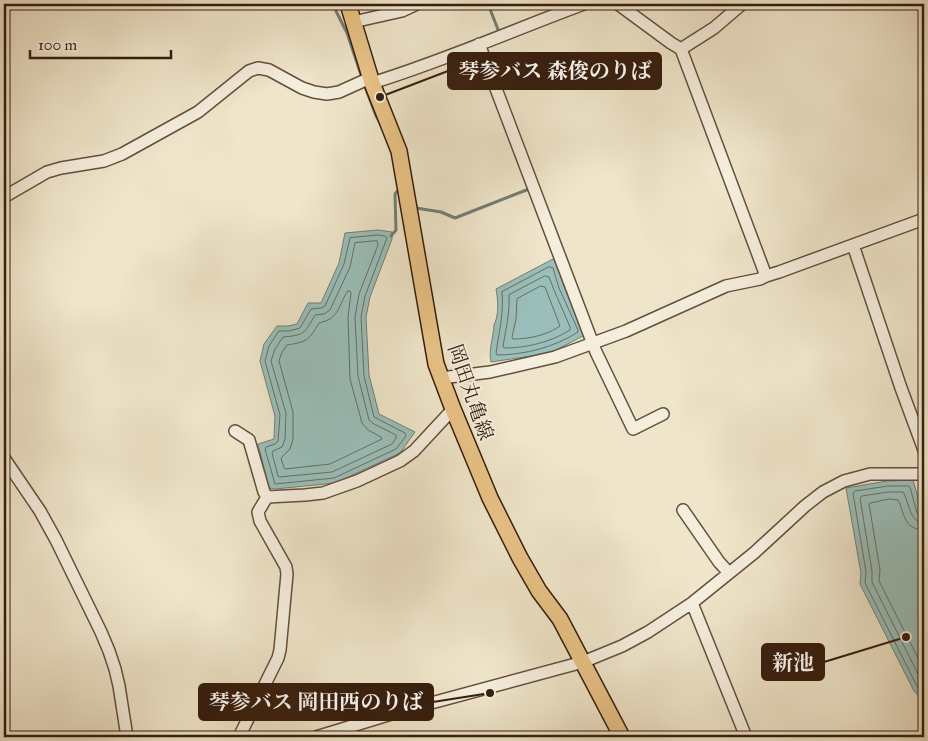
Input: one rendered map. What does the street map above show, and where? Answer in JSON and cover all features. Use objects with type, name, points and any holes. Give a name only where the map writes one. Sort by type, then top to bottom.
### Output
[{"type":"main road","name":"岡田丸亀線","points":[[348,4],[367,81],[399,152],[436,364],[441,378],[490,498],[520,558],[539,591],[560,619],[622,737]]},
{"type":"street","points":[[353,22],[402,11],[417,4]]},
{"type":"street","points":[[4,197],[47,172],[104,161],[122,154],[192,115],[249,71],[258,68],[269,70],[302,88],[320,94],[339,92],[479,44],[584,4]]},
{"type":"street","points":[[618,4],[671,44],[681,49],[766,276]]},
{"type":"street","points":[[681,49],[714,28],[742,4]]},
{"type":"street","points":[[479,44],[596,352],[633,429],[663,414]]},
{"type":"street","points":[[441,378],[490,372],[555,357],[626,331],[726,286],[760,279],[924,219]]},
{"type":"street","points":[[853,245],[924,450]]},
{"type":"street","points":[[267,497],[305,495],[332,490],[358,481],[400,461],[414,451],[453,409]]},
{"type":"street","points":[[235,431],[249,440],[267,497]]},
{"type":"street","points":[[4,458],[7,470],[40,511],[104,638],[119,686],[127,737]]},
{"type":"street","points":[[323,736],[471,692],[583,662],[622,646],[692,604],[754,553],[805,506],[830,488],[844,481],[870,474],[924,474]]},
{"type":"street","points":[[239,737],[278,658],[280,650],[287,574],[286,567],[260,521],[258,512],[267,497]]},
{"type":"street","points":[[683,510],[719,562],[729,573]]},
{"type":"street","points":[[692,604],[746,737]]},
{"type":"water","points":[[378,230],[392,232],[392,239],[370,297],[366,317],[369,375],[379,414],[415,432],[400,453],[335,483],[269,488],[258,444],[274,439],[275,416],[260,361],[264,344],[277,326],[297,324],[308,303],[321,303],[339,263],[345,233]]},
{"type":"water","points":[[553,259],[585,335],[554,351],[491,362],[494,324],[498,310],[496,289]]},
{"type":"water","points":[[913,480],[924,519],[924,702],[914,691],[860,584],[861,573],[846,488],[887,481]]},
{"type":"waterway","points":[[334,4],[347,33],[362,78]]},
{"type":"waterway","points":[[488,4],[499,32]]},
{"type":"waterway","points":[[364,84],[376,116],[382,126]]},
{"type":"waterway","points":[[391,236],[396,230],[395,194],[400,188]]},
{"type":"waterway","points":[[415,206],[416,208],[441,212],[455,218],[529,189],[529,191]]},
{"type":"place","name":"琴参バス 森俊のりば","points":[[380,97]]},
{"type":"place","name":"新池","points":[[906,637]]},
{"type":"place","name":"琴参バス 岡田西のりば","points":[[490,693]]}]
